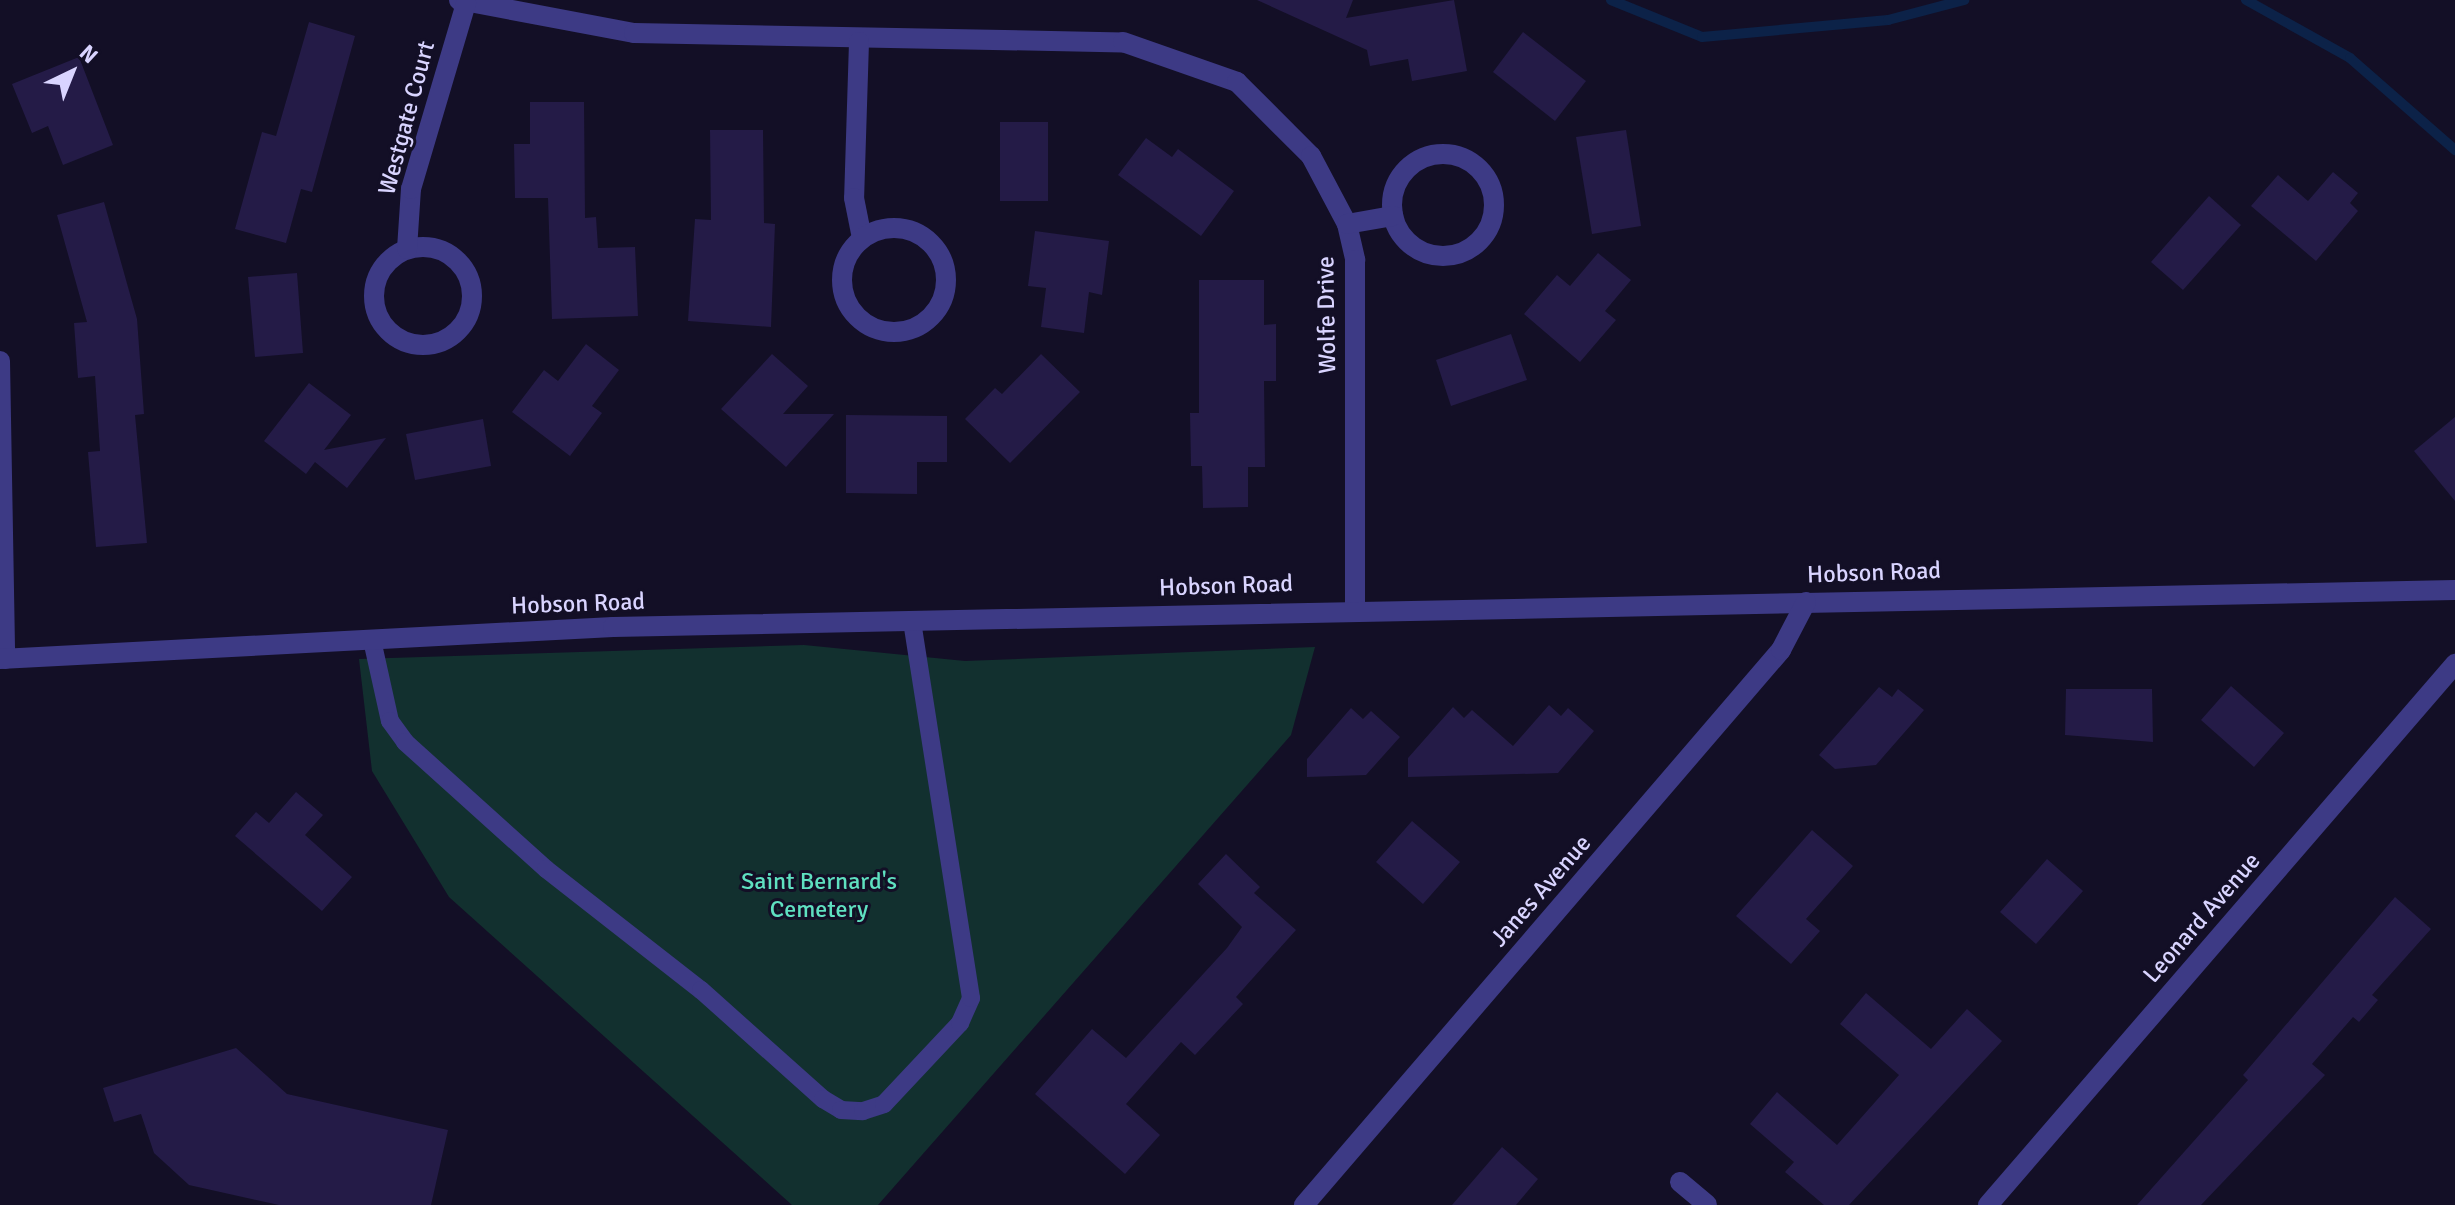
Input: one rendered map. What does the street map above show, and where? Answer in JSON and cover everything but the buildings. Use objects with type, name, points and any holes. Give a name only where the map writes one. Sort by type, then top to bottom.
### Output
[{"type":"street","name":"Wolfe Drive","points":[[462,1],[634,33],[859,42],[1123,42],[1201,64],[1237,82],[1291,132],[1347,224],[1355,260],[1355,608]]},
{"type":"street","name":"Westgate Court","points":[[407,249],[411,189],[462,1]]},
{"type":"street","points":[[859,42],[854,198],[862,238],[843,268],[847,303],[871,328],[904,332],[920,326],[942,302],[947,286],[940,254],[922,236],[896,227],[862,238]]},
{"type":"street","points":[[1428,156],[1463,157],[1478,167],[1494,195],[1495,211],[1480,241],[1452,256],[1420,251],[1406,242],[1393,216],[1400,176],[1428,156]]},
{"type":"street","points":[[1347,224],[1393,216]]},
{"type":"street","points":[[432,248],[454,257],[471,284],[468,316],[459,330],[431,345],[415,345],[387,330],[373,300],[381,268],[407,249],[432,248]]},
{"type":"street","points":[[0,361],[2,659]]},
{"type":"street","name":"Hobson Road","points":[[2,659],[372,640],[1355,608],[2455,590]]},
{"type":"street","name":"Janes Avenue","points":[[1304,1205],[1781,650],[1806,602]]},
{"type":"street","name":"Leonard Avenue","points":[[1988,1205],[2455,664]]},
{"type":"street","points":[[1680,1182],[1707,1205]]},
{"type":"lane","points":[[372,640],[390,721],[405,742],[546,869],[701,990],[823,1099],[841,1110],[863,1111],[884,1104],[960,1023],[971,998],[912,621]]},
{"type":"green space","name":"Saint Bernard's Cemetery","points":[[804,645],[965,661],[1315,647],[1291,735],[878,1205],[792,1205],[449,897],[372,771],[359,659]]},
{"type":"waterway","points":[[1611,0],[1702,37],[1888,20],[1964,0]]},
{"type":"waterway","points":[[2246,0],[2350,58],[2455,150]]}]
